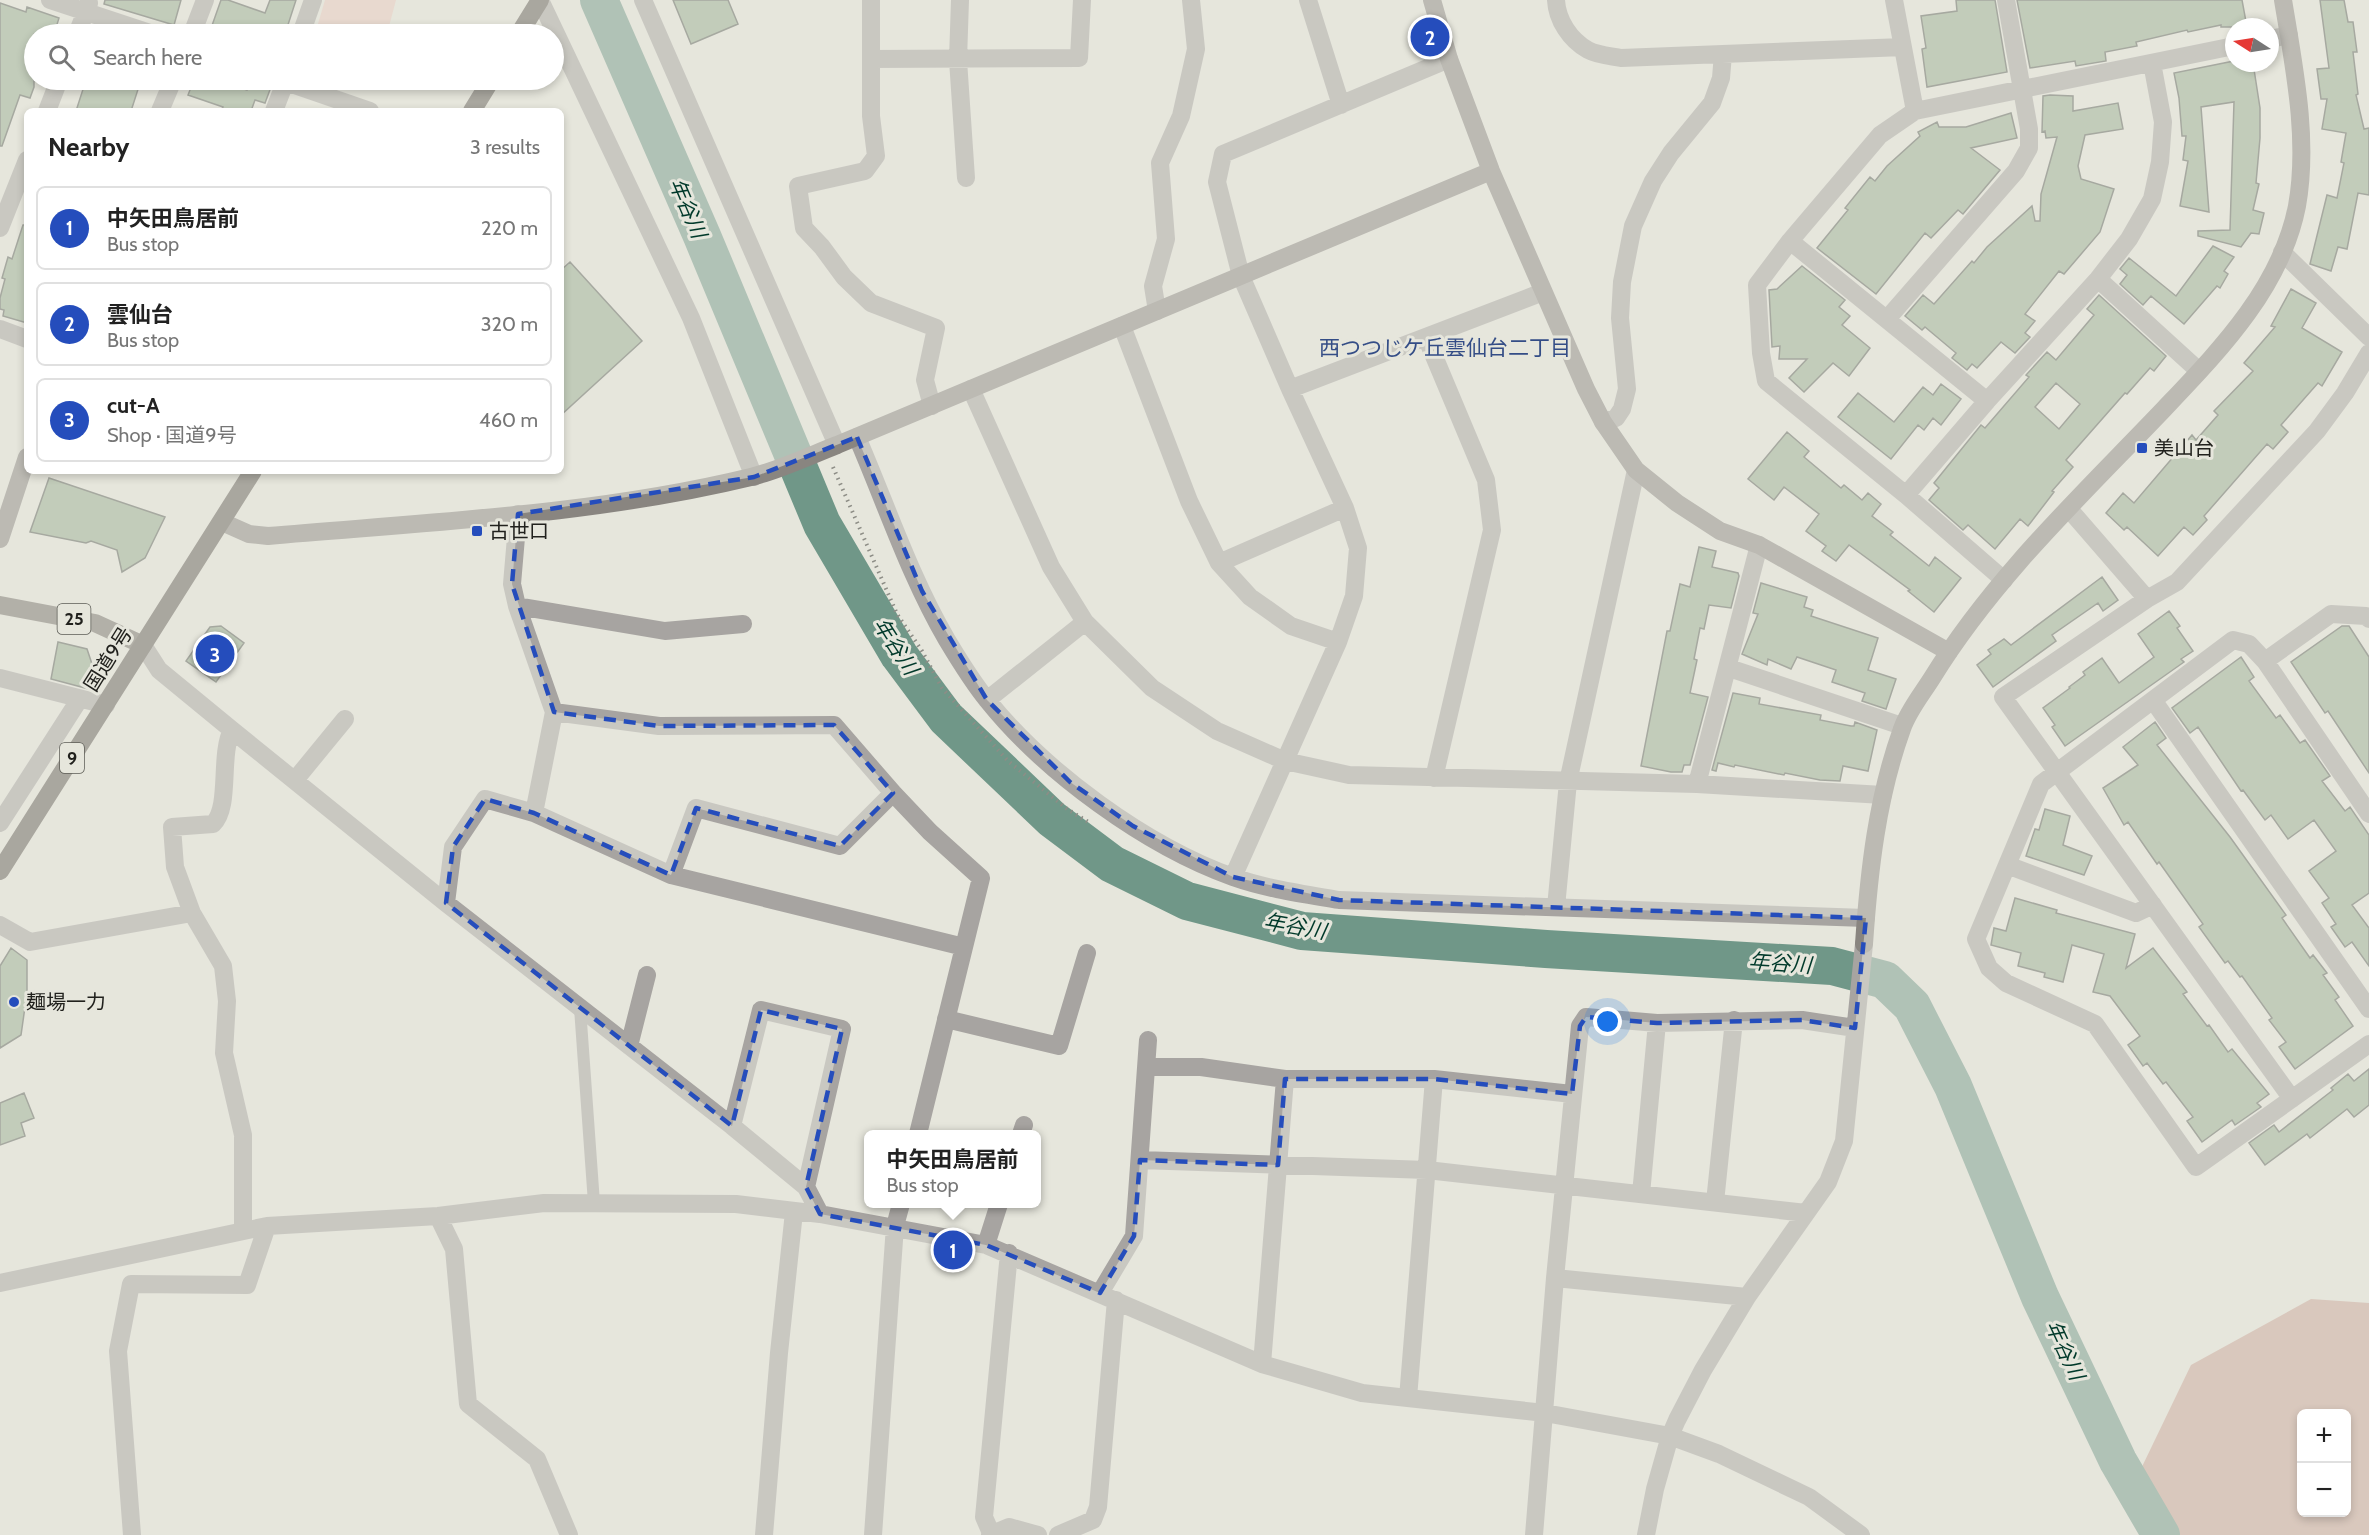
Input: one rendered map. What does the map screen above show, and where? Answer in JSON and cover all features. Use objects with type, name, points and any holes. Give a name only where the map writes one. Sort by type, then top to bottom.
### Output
[{"type":"highway","points":[[525,24],[540,0]]},
{"type":"highway","points":[[474,108],[485,90]]},
{"type":"highway","name":"国道9号","points":[[0,871],[251,474]]},
{"type":"main road","name":"25","points":[[0,605],[94,623],[143,645]]},
{"type":"street","points":[[50,0],[88,6],[130,24]]},
{"type":"street","points":[[196,24],[205,0]]},
{"type":"street","points":[[305,24],[313,0]]},
{"type":"street","points":[[540,0],[551,24]]},
{"type":"street","points":[[643,0],[828,448]]},
{"type":"street","points":[[871,0],[871,116],[876,156],[865,171],[798,186],[804,228],[822,247],[844,278],[870,303],[936,328],[925,380],[932,406]]},
{"type":"street","points":[[960,0],[958,60],[966,178]]},
{"type":"street","points":[[871,59],[1079,58],[1082,0]]},
{"type":"street","points":[[1157,311],[1153,286],[1166,239],[1160,163],[1181,116],[1196,49],[1191,0]]},
{"type":"street","points":[[1308,0],[1341,105]]},
{"type":"street","points":[[1432,0],[1449,59],[1491,171],[1603,422],[1636,470],[1677,503],[1720,531],[1759,545],[1948,652]]},
{"type":"street","points":[[1556,0],[1557,13],[1569,34],[1589,50],[1621,58],[1903,47]]},
{"type":"street","points":[[1894,0],[1915,111]]},
{"type":"street","points":[[1887,319],[2016,171],[2029,148],[2029,129],[2006,0]]},
{"type":"street","points":[[1646,1535],[1655,1489],[1670,1437],[1703,1370],[1747,1297],[1828,1182],[1844,1141],[1872,848],[1883,795],[1902,726],[1948,652],[2004,580],[2199,371],[2253,308],[2282,252],[2296,206],[2302,129],[2283,0]]},
{"type":"street","points":[[81,24],[88,6]]},
{"type":"street","points":[[2279,37],[2289,35]]},
{"type":"street","points":[[2004,580],[1906,495],[1766,381],[1761,353],[1757,285],[1790,241],[1880,135],[1915,111],[2225,48]]},
{"type":"street","points":[[564,51],[691,318],[760,474]]},
{"type":"street","points":[[1603,422],[1616,418],[1622,409],[1627,389],[1621,309],[1622,282],[1633,226],[1653,181],[1671,153],[1712,103],[1721,78],[1723,54]]},
{"type":"street","points":[[1233,877],[1338,642],[1354,596],[1358,548],[1346,508],[1290,389],[1241,276],[1217,182],[1223,154],[1449,59]]},
{"type":"street","points":[[1906,495],[1987,401],[2098,279],[2128,239],[2152,199],[2160,162],[2163,122],[2152,63]]},
{"type":"street","points":[[48,108],[55,90]]},
{"type":"street","points":[[161,108],[169,90]]},
{"type":"street","points":[[275,108],[281,90]]},
{"type":"street","points":[[312,90],[362,108]]},
{"type":"street","points":[[0,228],[24,168]]},
{"type":"street","points":[[222,522],[249,534],[267,536],[518,514],[645,497],[760,474],[932,406],[1491,171]]},
{"type":"street","points":[[1790,241],[1987,401]]},
{"type":"street","points":[[2282,252],[2369,337]]},
{"type":"street","points":[[2098,279],[2199,371]]},
{"type":"street","points":[[1290,389],[1544,292]]},
{"type":"street","points":[[1122,326],[1189,501],[1219,563],[1250,597],[1291,626],[1338,642]]},
{"type":"street","points":[[0,329],[24,338]]},
{"type":"street","points":[[1426,337],[1486,480],[1492,530],[1434,778]]},
{"type":"street","points":[[2292,1099],[2003,697],[2147,599],[2177,582],[2318,430],[2345,393],[2369,354]]},
{"type":"street","points":[[971,389],[1052,567],[1086,622],[1152,688],[1217,731],[1285,760],[1349,775],[1697,784],[1883,795]]},
{"type":"street","points":[[857,436],[922,591],[947,640],[987,700],[1032,748],[1070,782],[1124,820],[1184,855],[1233,877],[1285,891],[1339,900],[1866,918]]},
{"type":"street","points":[[0,539],[24,466]]},
{"type":"street","points":[[1556,907],[1568,782],[1636,470]]},
{"type":"street","points":[[1219,563],[1346,508]]},
{"type":"street","points":[[2069,509],[2147,599]]},
{"type":"street","points":[[518,514],[512,584],[517,606],[554,712],[534,813]]},
{"type":"street","points":[[1697,784],[1729,668],[1759,545]]},
{"type":"street","points":[[517,606],[665,631],[742,624]]},
{"type":"street","points":[[2265,661],[2331,614],[2366,616],[2369,619]]},
{"type":"street","points":[[987,700],[1086,622]]},
{"type":"street","points":[[2369,814],[2265,661],[2249,644],[2233,640],[2041,784],[1976,939],[1989,968],[2006,983],[2095,1024],[2196,1167],[2369,1044]]},
{"type":"street","points":[[143,645],[159,670],[232,730],[446,903],[732,1126],[806,1187],[820,1214]]},
{"type":"street","points":[[1729,668],[1902,726]]},
{"type":"street","points":[[0,678],[79,700],[106,705]]},
{"type":"street","points":[[0,823],[79,700]]},
{"type":"street","points":[[2153,700],[2369,1009]]},
{"type":"street","points":[[554,712],[659,726],[834,725],[892,793],[981,878],[919,1130]]},
{"type":"street","points":[[295,780],[345,719]]},
{"type":"street","points":[[232,730],[225,751],[223,796],[218,820],[213,825],[172,827],[176,867],[192,913],[224,966],[227,1001],[224,1053],[243,1135],[243,1230]]},
{"type":"street","points":[[671,875],[696,808],[840,846],[892,793]]},
{"type":"street","points":[[446,903],[453,847],[485,799],[534,813],[671,875],[964,947]]},
{"type":"street","points":[[2007,865],[2136,913],[2153,905]]},
{"type":"street","points":[[0,925],[30,942],[192,913]]},
{"type":"street","points":[[946,1019],[1059,1046],[1087,953]]},
{"type":"street","points":[[629,1046],[647,975]]},
{"type":"street","points":[[732,1126],[761,1010],[842,1029],[806,1187]]},
{"type":"street","points":[[1534,1535],[1555,1278],[1580,1026],[1587,1017],[1657,1023],[1734,1020],[1857,1022]]},
{"type":"street","points":[[1715,1203],[1734,1020]]},
{"type":"street","points":[[1641,1194],[1657,1023]]},
{"type":"street","points":[[1058,1535],[1093,1520],[1098,1507],[1108,1297],[1134,1236],[1148,1040]]},
{"type":"street","points":[[1147,1067],[1201,1067],[1285,1079],[1434,1079],[1572,1094]]},
{"type":"street","points":[[1262,1364],[1285,1079]]},
{"type":"street","points":[[1408,1398],[1434,1079]]},
{"type":"street","points":[[1140,1160],[1427,1170],[1806,1213]]},
{"type":"street","points":[[0,1283],[267,1226],[438,1216],[544,1203],[735,1204],[820,1214],[895,1226],[986,1245],[1262,1364],[1362,1393],[1545,1413],[1670,1437],[1719,1454],[1809,1497],[1861,1535]]},
{"type":"street","points":[[873,1535],[895,1226],[899,1208]]},
{"type":"street","points":[[986,1245],[997,1208]]},
{"type":"street","points":[[764,1535],[779,1353],[794,1212]]},
{"type":"street","points":[[438,1216],[454,1249],[468,1404],[537,1459],[568,1535]]},
{"type":"street","points":[[132,1535],[117,1351],[131,1284],[247,1285],[267,1226]]},
{"type":"street","points":[[1009,1253],[984,1517],[990,1534],[1009,1527],[1038,1535]]},
{"type":"street","points":[[1555,1278],[1747,1297]]},
{"type":"lane","points":[[580,1008],[594,1203]]},
{"type":"highlighted area","points":[[857,437],[922,591],[987,700],[1070,782],[1133,826],[1233,877],[1339,900],[1866,918],[1855,1028],[1802,1020],[1657,1023],[1586,1017],[1580,1026],[1572,1094],[1434,1079],[1285,1079],[1278,1165],[1140,1160],[1134,1236],[1100,1293],[986,1245],[820,1214],[806,1187],[842,1029],[761,1010],[732,1126],[446,903],[453,847],[485,799],[534,813],[671,875],[696,808],[840,846],[893,793],[834,725],[659,726],[554,712],[512,584],[518,514],[754,477]]},
{"type":"shaded area","points":[[325,0],[396,0],[390,24],[318,24]]},
{"type":"shaded area","points":[[2311,1299],[2369,1303],[2369,1535],[2146,1535],[2138,1475],[2191,1365]]},
{"type":"building","points":[[105,0],[181,0],[174,24],[104,4]]},
{"type":"building","points":[[221,0],[228,0],[265,13],[270,0],[296,0],[288,24],[213,24]]},
{"type":"building","points":[[673,0],[728,0],[738,24],[691,44]]},
{"type":"building","points":[[1956,0],[1995,0],[2007,72],[1927,87],[1922,49],[1926,48],[1921,16],[1957,11]]},
{"type":"building","points":[[2017,0],[2242,0],[2245,18],[2225,18],[2225,27],[2221,25],[2188,32],[2187,30],[2136,42],[2137,46],[2105,52],[2106,61],[2076,66],[2075,61],[2030,68]]},
{"type":"building","points":[[2320,0],[2344,0],[2348,22],[2353,22],[2357,52],[2353,52],[2358,94],[2356,95],[2364,129],[2369,128],[2369,195],[2358,193],[2347,249],[2338,247],[2331,271],[2310,264],[2327,195],[2337,198],[2344,163],[2341,162],[2346,133],[2322,129],[2327,99],[2321,99],[2317,69],[2329,68]]},
{"type":"building","points":[[0,3],[26,12],[27,7],[59,18],[57,24],[24,24],[24,90],[33,90],[30,98],[20,95],[2,146],[0,146]]},
{"type":"building","points":[[2225,63],[2225,72],[2254,72],[2260,108],[2260,138],[2256,183],[2259,184],[2253,210],[2264,213],[2259,234],[2251,233],[2241,247],[2198,236],[2198,231],[2230,230],[2234,102],[2201,107],[2209,212],[2180,206],[2188,161],[2183,160],[2186,136],[2182,136],[2179,98],[2174,73]]},
{"type":"building","points":[[83,90],[138,90],[132,108],[77,108]]},
{"type":"building","points":[[190,90],[270,90],[265,103],[255,100],[252,108],[222,108],[188,95]]},
{"type":"building","points":[[2043,96],[2073,96],[2073,111],[2118,103],[2123,129],[2085,135],[2078,166],[2081,179],[2114,189],[2100,232],[2064,274],[2059,271],[2025,314],[2035,321],[2025,333],[2030,337],[2015,353],[2001,342],[1977,368],[1972,364],[1967,370],[1952,358],[1956,353],[1925,327],[1922,330],[1905,316],[1923,295],[1934,304],[1972,261],[1974,263],[1987,247],[2032,206],[2035,221],[2040,221],[2041,194],[2057,137],[2046,138],[2045,131],[2042,132]]},
{"type":"building","points":[[2011,113],[2017,138],[1971,148],[2000,170],[1963,214],[1958,210],[1931,238],[1925,233],[1876,294],[1817,248],[1848,210],[1845,208],[1870,177],[1875,181],[1887,166],[1920,136],[1918,132],[1937,122],[1939,127],[1966,127]]},
{"type":"building","points":[[24,225],[24,322],[3,316],[4,310],[0,309],[0,298],[5,279],[2,278],[8,257],[12,259]]},
{"type":"building","points":[[2213,246],[2234,257],[2224,271],[2228,274],[2220,288],[2217,286],[2184,324],[2151,296],[2143,305],[2120,284],[2127,275],[2120,269],[2129,258],[2176,296]]},
{"type":"building","points":[[570,262],[642,341],[564,412],[564,267]]},
{"type":"building","points":[[1802,266],[1845,300],[1839,307],[1850,316],[1842,325],[1870,348],[1849,376],[1833,363],[1804,392],[1789,378],[1807,359],[1779,359],[1780,346],[1772,347],[1769,290],[1777,289]]},
{"type":"building","points":[[2291,289],[2316,303],[2302,328],[2342,352],[2322,386],[2318,383],[2281,425],[2288,432],[2273,449],[2267,444],[2204,516],[2207,520],[2193,535],[2184,527],[2158,556],[2127,527],[2124,530],[2106,513],[2123,493],[2134,503],[2192,435],[2196,440],[2218,415],[2214,411],[2253,371],[2244,363],[2275,327],[2271,326]]},
{"type":"building","points":[[2099,295],[2166,356],[2154,371],[2150,368],[2127,394],[2125,393],[2066,460],[2073,467],[2052,491],[2054,492],[2028,526],[2020,519],[1995,549],[1968,525],[1963,530],[1929,500],[1939,488],[1934,483],[1981,425],[1985,428],[2029,377],[2026,375],[2047,352],[2056,360],[2094,315],[2087,309]],"holes":[[[2056,383],[2080,404],[2059,429],[2035,407]]]},
{"type":"building","points":[[1941,384],[1961,399],[1941,425],[1933,418],[1924,430],[1918,425],[1891,459],[1838,417],[1858,393],[1894,422],[1923,387],[1933,395]]},
{"type":"building","points":[[1787,432],[1809,451],[1804,457],[1841,488],[1844,485],[1862,500],[1868,493],[1881,504],[1872,516],[1893,532],[1890,535],[1929,566],[1935,557],[1961,578],[1934,612],[1908,591],[1910,590],[1849,545],[1836,561],[1822,551],[1826,546],[1806,531],[1819,514],[1784,487],[1774,500],[1748,479]]},
{"type":"building","points":[[49,478],[165,517],[145,558],[122,572],[117,550],[91,541],[86,543],[30,532]]},
{"type":"building","points":[[1699,547],[1716,551],[1712,567],[1738,573],[1739,576],[1731,608],[1709,605],[1704,629],[1700,628],[1694,659],[1697,660],[1690,693],[1708,697],[1690,765],[1684,765],[1682,772],[1671,772],[1641,766],[1667,631],[1670,631],[1680,584],[1690,587]]},
{"type":"building","points":[[2102,577],[2118,600],[2103,611],[2098,603],[2052,635],[2056,641],[1993,687],[1977,665],[1991,654],[1988,650],[2004,639],[2011,645]]},
{"type":"building","points":[[1761,583],[1807,597],[1804,607],[1813,610],[1811,616],[1878,638],[1868,670],[1896,679],[1886,709],[1862,701],[1865,693],[1832,682],[1836,670],[1797,657],[1791,669],[1768,659],[1767,665],[1742,654],[1758,614],[1753,613]]},
{"type":"building","points":[[2169,611],[2180,626],[2177,628],[2193,651],[2181,659],[2184,662],[2065,746],[2052,727],[2055,725],[2043,708],[2070,688],[2085,675],[2083,672],[2102,658],[2119,683],[2154,657],[2138,634]]},
{"type":"building","points":[[221,626],[244,643],[216,682],[186,661],[210,627]]},
{"type":"building","points":[[2342,626],[2349,626],[2369,657],[2369,773],[2328,711],[2325,713],[2291,662]]},
{"type":"building","points":[[58,642],[87,649],[95,673],[89,689],[51,679]]},
{"type":"building","points":[[2241,657],[2254,677],[2249,681],[2276,718],[2280,715],[2300,743],[2305,740],[2330,776],[2322,781],[2345,811],[2350,807],[2369,835],[2369,893],[2352,905],[2369,928],[2369,966],[2352,942],[2345,947],[2331,927],[2336,924],[2322,903],[2329,898],[2309,871],[2336,851],[2314,820],[2288,839],[2271,815],[2265,820],[2243,790],[2241,791],[2198,727],[2190,733],[2172,708]]},
{"type":"building","points":[[1733,693],[1760,698],[1759,704],[1821,715],[1820,720],[1851,726],[1854,726],[1855,722],[1877,730],[1868,771],[1843,766],[1840,781],[1820,780],[1785,773],[1784,775],[1718,763],[1716,771],[1712,770]]},
{"type":"building","points":[[2155,722],[2166,738],[2157,745],[2230,837],[2286,915],[2282,918],[2310,958],[2313,955],[2327,973],[2323,975],[2339,997],[2335,1000],[2353,1026],[2295,1069],[2279,1047],[2286,1042],[2269,1020],[2272,1018],[2242,976],[2240,977],[2228,961],[2225,963],[2199,927],[2203,924],[2128,822],[2124,825],[2103,788],[2138,765],[2123,747]]},
{"type":"building","points":[[2045,809],[2070,816],[2063,845],[2092,856],[2084,875],[2026,856],[2035,829],[2039,830]]},
{"type":"building","points":[[2015,898],[2057,910],[2056,913],[2135,934],[2126,968],[2153,948],[2187,992],[2183,994],[2207,1026],[2209,1025],[2228,1052],[2232,1049],[2269,1094],[2257,1103],[2261,1107],[2235,1125],[2232,1120],[2202,1142],[2187,1121],[2193,1117],[2166,1082],[2163,1084],[2147,1063],[2143,1066],[2128,1045],[2140,1036],[2110,996],[2093,992],[2104,954],[2072,945],[2063,982],[2044,977],[2045,973],[2018,966],[2021,953],[1991,945],[1994,928],[2006,931]]},
{"type":"building","points":[[11,948],[27,960],[27,993],[21,1035],[0,1048],[0,966]]},
{"type":"building","points":[[2369,1069],[2369,1105],[2354,1117],[2347,1109],[2310,1138],[2307,1134],[2265,1165],[2249,1143],[2274,1125],[2279,1132],[2333,1090],[2331,1088],[2348,1074],[2354,1081]]},
{"type":"building","points":[[24,1093],[34,1118],[21,1123],[25,1136],[0,1145],[0,1103]]},
{"type":"waterway","name":"年谷川","points":[[599,0],[702,236],[822,524],[899,655],[946,718],[1052,819],[1112,864],[1187,901],[1302,931],[1546,949],[1832,966],[1885,980],[1912,1006],[1953,1086],[2040,1297],[2118,1461],[2161,1535]]},
{"type":"place","name":"雲仙台","points":[[1430,37]]},
{"type":"place","name":"美山台","points":[[2142,448]]},
{"type":"place","name":"古世口","points":[[477,531]]},
{"type":"place","name":"cut-A","points":[[215,654]]},
{"type":"place","name":"麺場一力","points":[[14,1002]]},
{"type":"place","name":"中矢田鳥居前","points":[[953,1250]]},
{"type":"district","name":"西つつじケ丘雲仙台二丁目","points":[[1445,347]]}]
